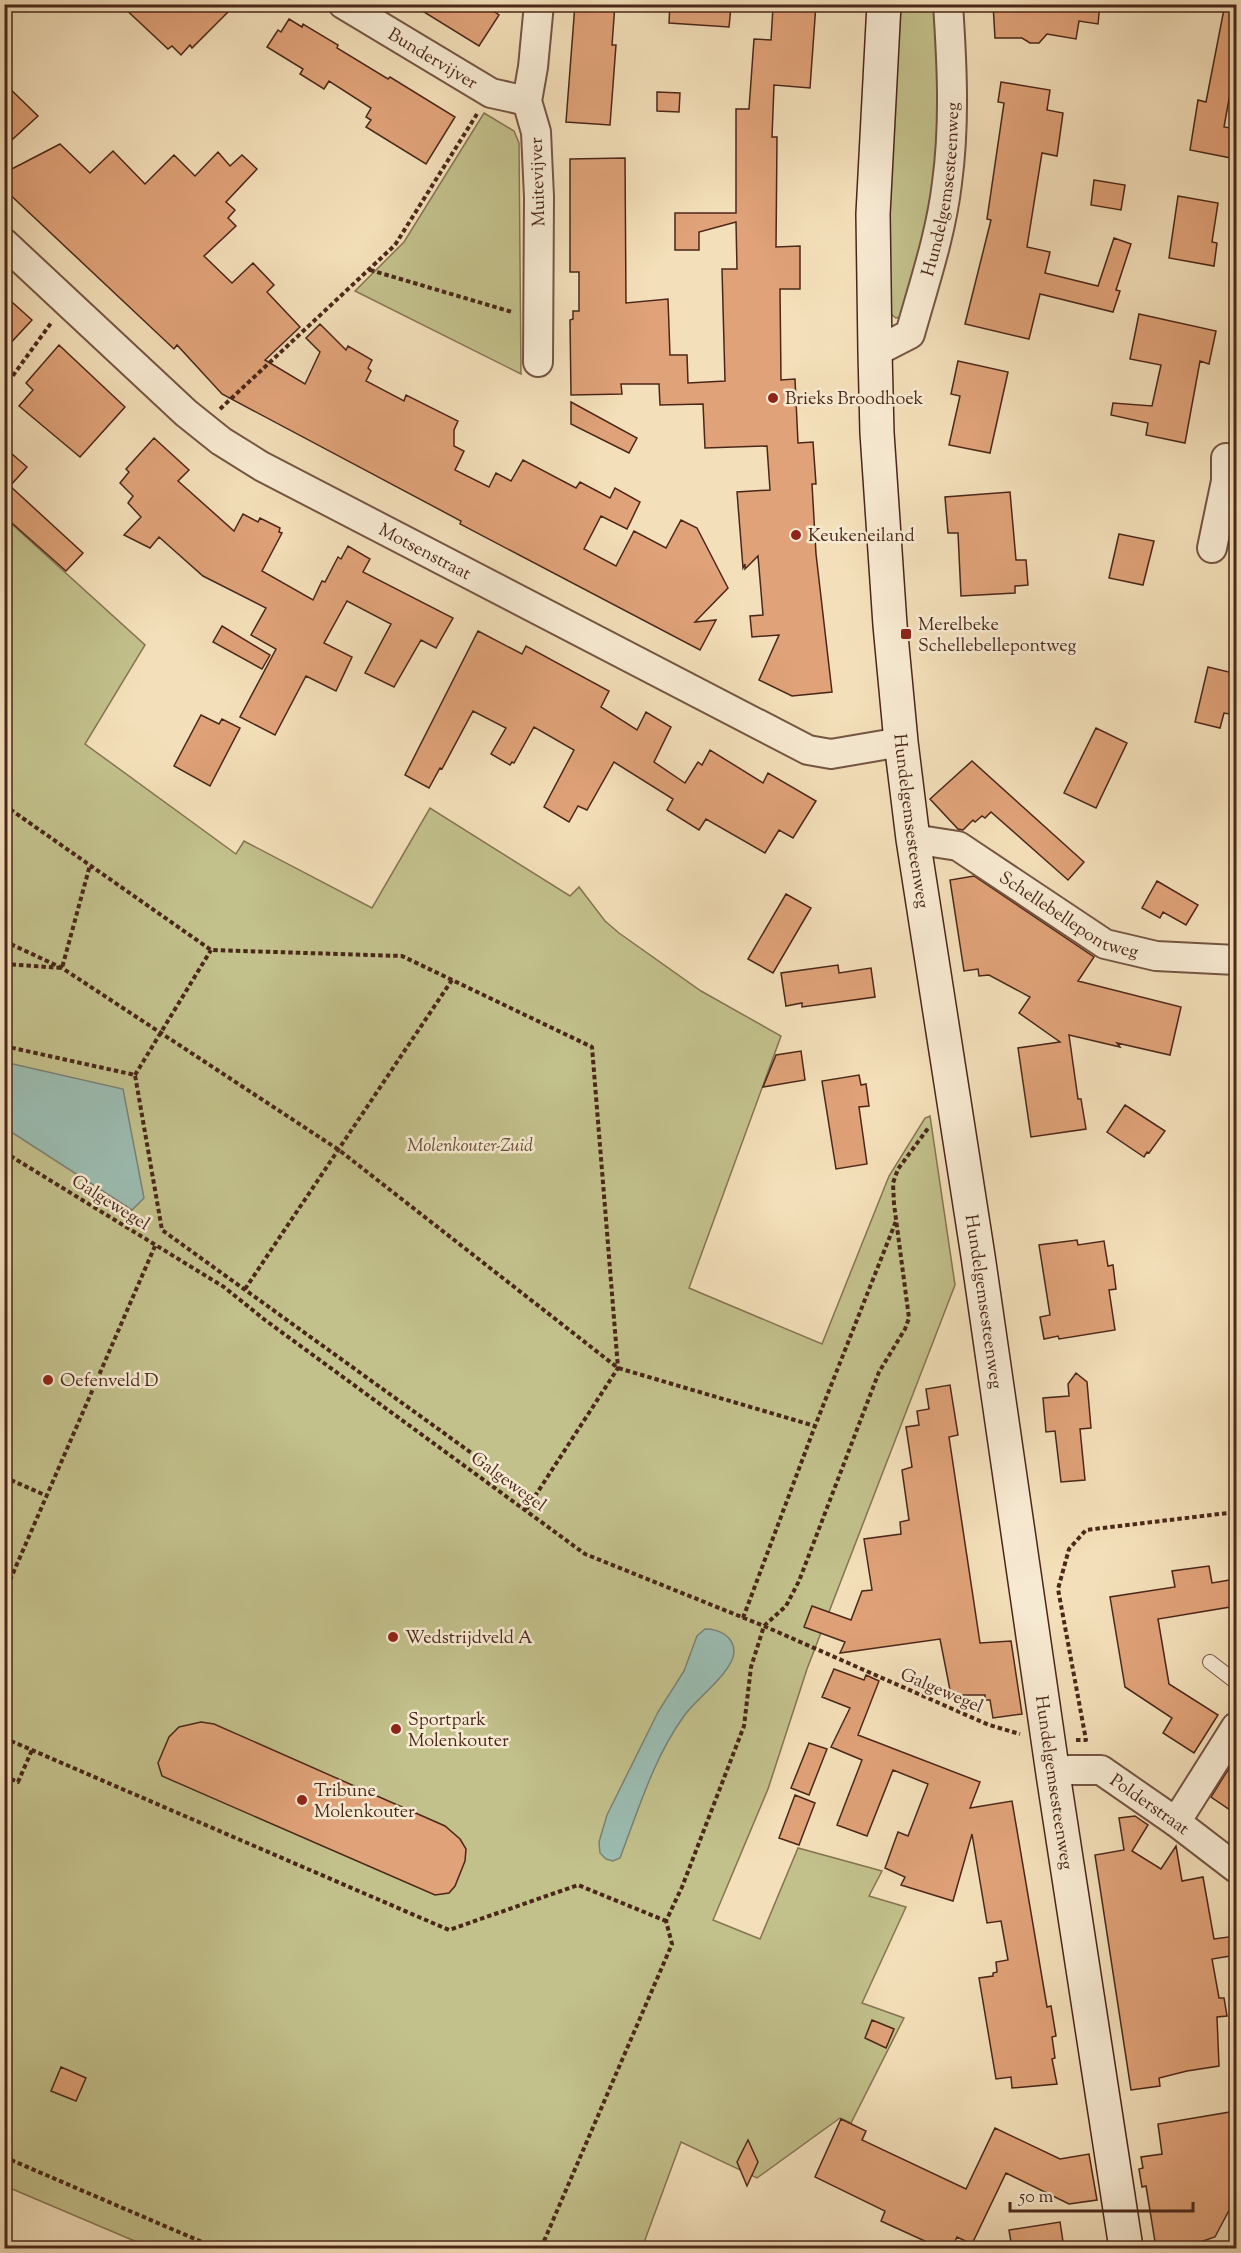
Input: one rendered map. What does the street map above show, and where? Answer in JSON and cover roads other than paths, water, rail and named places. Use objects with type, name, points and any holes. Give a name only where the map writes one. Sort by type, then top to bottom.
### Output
[{"type":"main road","name":"Hundelgemsesteenweg","points":[[884,4],[873,214],[875,352],[890,625],[901,742],[913,839],[1047,1738],[1126,2248]]},
{"type":"street","name":"Bundervijver","points":[[343,4],[491,93],[527,101]]},
{"type":"street","name":"Muitevijver","points":[[538,362],[539,197],[536,132],[527,101],[534,67],[539,4]]},
{"type":"street","name":"Hundelgemsesteenweg","points":[[875,352],[910,334],[938,237],[947,183],[952,119],[948,4]]},
{"type":"street","name":"Motsenstraat","points":[[4,243],[201,426],[240,454],[272,472],[808,750],[831,754],[901,742]]},
{"type":"street","points":[[1212,548],[1229,474]]},
{"type":"street","name":"Schellebellepontweg","points":[[913,839],[958,846],[1105,944],[1156,956],[1236,960]]},
{"type":"street","points":[[1176,1822],[1236,1727]]},
{"type":"street","name":"Polderstraat","points":[[1053,1773],[1069,1770],[1101,1770],[1176,1822],[1236,1868]]},
{"type":"lane","points":[[1210,1662],[1236,1682]]},
{"type":"water","points":[[4,1062],[123,1089],[144,1198],[132,1210],[5,1128]]},
{"type":"water","points":[[705,1629],[715,1630],[729,1638],[734,1652],[732,1660],[721,1677],[690,1709],[673,1732],[648,1785],[620,1858],[613,1861],[606,1859],[600,1853],[599,1842],[607,1815],[658,1712],[684,1671],[697,1636]]},
{"type":"place","name":"Brieks Broodhoek","points":[[773,398]]},
{"type":"place","name":"Keukeneiland","points":[[796,535]]},
{"type":"place","name":"Merelbeke Schellebellepontweg","points":[[906,634]]},
{"type":"place","name":"Oefenveld D","points":[[48,1380]]},
{"type":"place","name":"Wedstrijdveld A","points":[[393,1637]]},
{"type":"place","name":"Sportpark Molenkouter","points":[[396,1729]]},
{"type":"place","name":"Tribune Molenkouter","points":[[302,1800]]},
{"type":"park label","name":"Molenkouter-Zuid","points":[[470,1145]]}]
